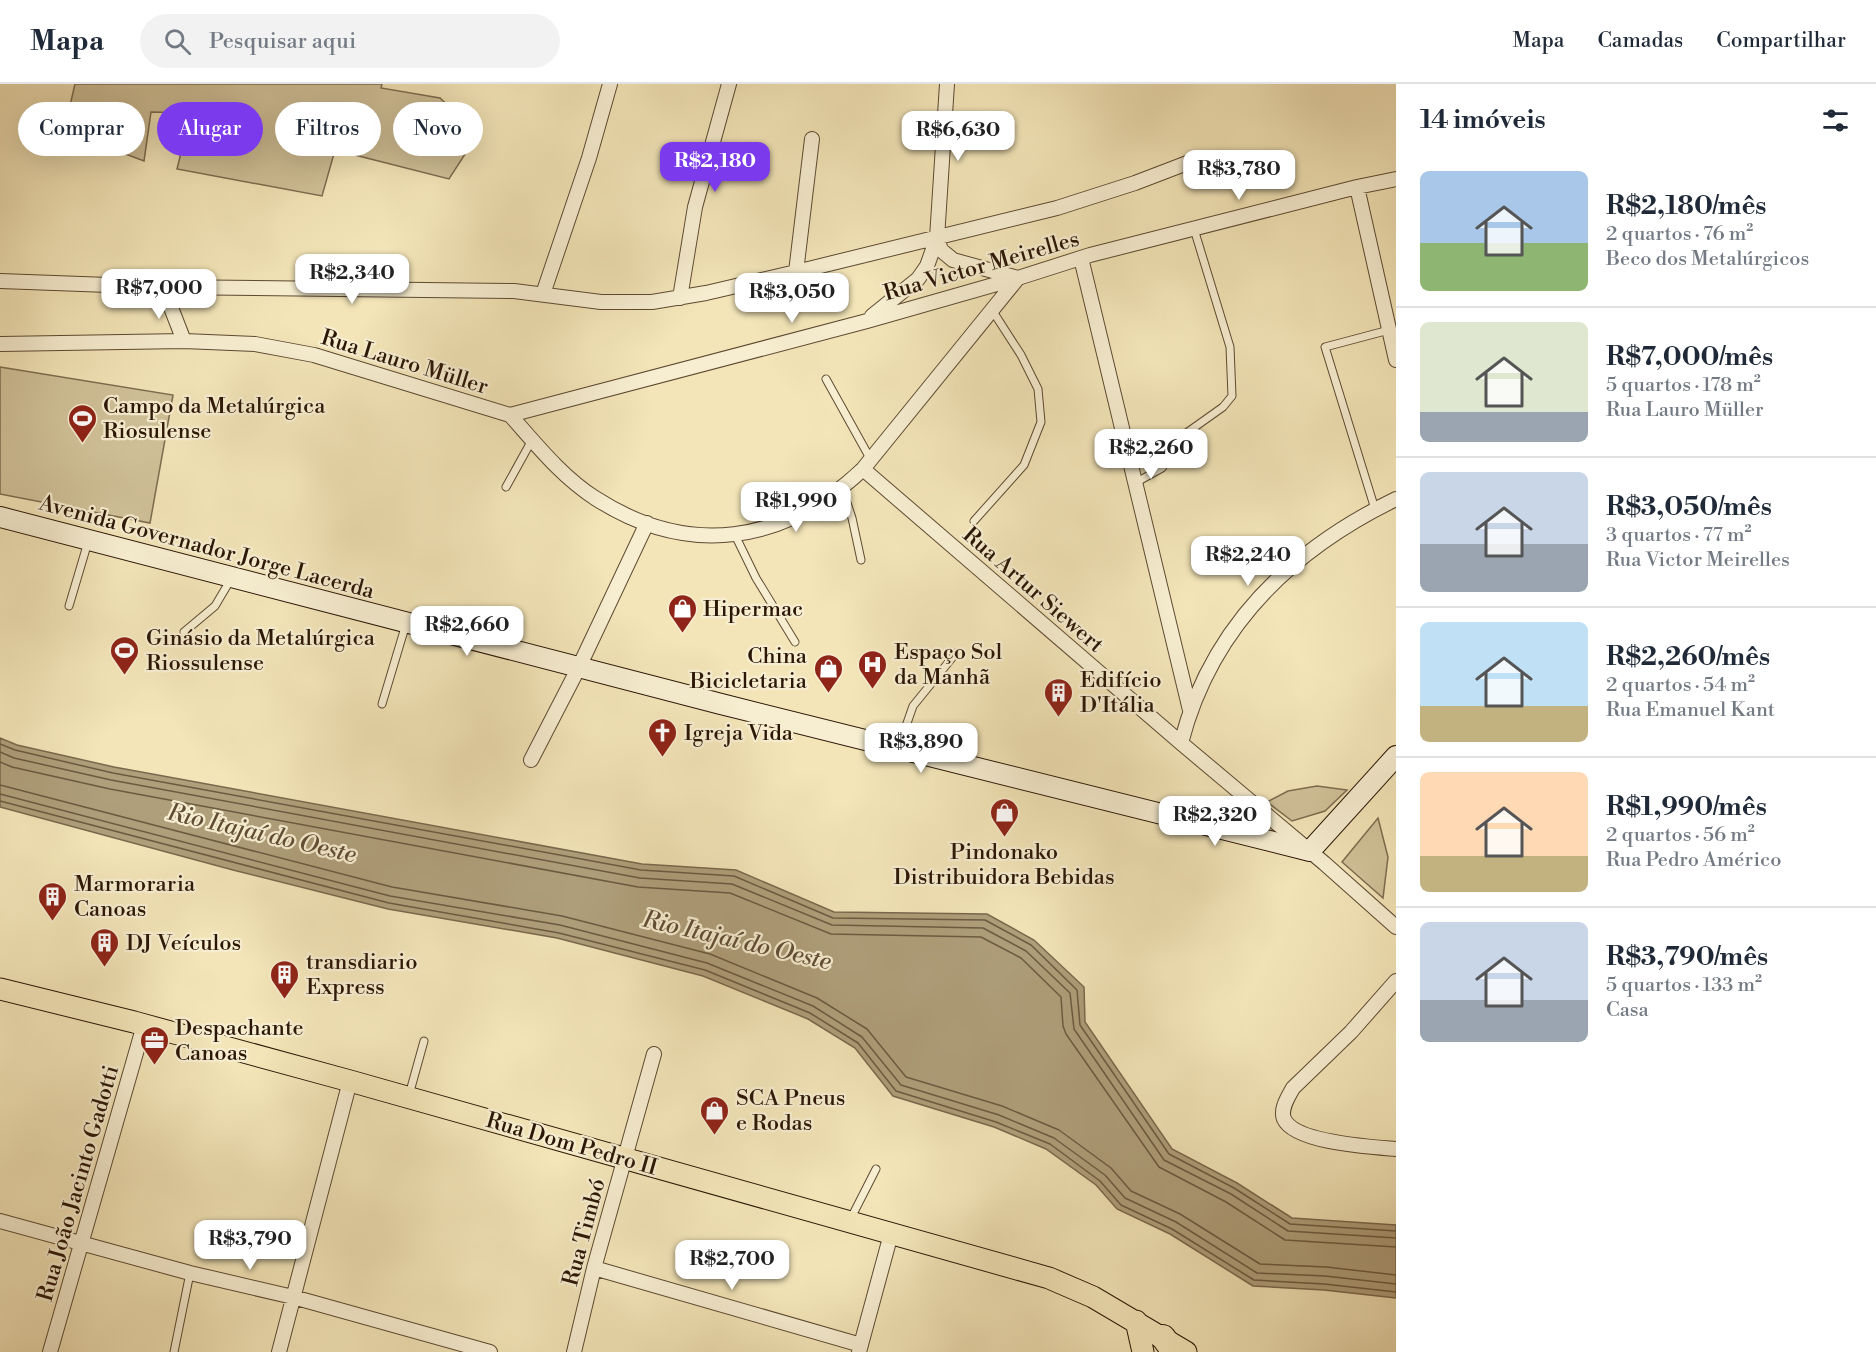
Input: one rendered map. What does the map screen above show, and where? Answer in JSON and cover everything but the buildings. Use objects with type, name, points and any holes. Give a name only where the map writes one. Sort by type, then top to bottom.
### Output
[{"type":"main road","name":"Avenida Governador Jorge Lacerda","points":[[0,517],[899,749],[1310,851]]},
{"type":"main road","points":[[1310,851],[1396,756]]},
{"type":"main road","name":"Rua Dom Pedro II","points":[[0,989],[350,1081],[1049,1278],[1093,1296],[1136,1321],[1168,1345],[1186,1352]]},
{"type":"main road","points":[[1136,1321],[1143,1352]]},
{"type":"street","points":[[543,294],[586,168],[610,84]]},
{"type":"street","points":[[680,298],[695,207],[729,84]]},
{"type":"street","points":[[867,321],[918,279],[927,266],[937,238],[948,84]]},
{"type":"street","points":[[796,272],[812,139]]},
{"type":"street","points":[[0,281],[164,287],[514,291],[626,303],[680,298],[937,238],[1105,194],[1195,160]]},
{"type":"street","name":"Rua Victor Meirelles","points":[[510,415],[867,321],[1081,258],[1396,179]]},
{"type":"street","points":[[1358,187],[1395,350]]},
{"type":"street","points":[[510,415],[574,482],[595,498],[647,523],[677,532],[735,535],[785,521],[809,510],[842,488],[867,464],[1018,278],[953,260],[941,250],[937,238]]},
{"type":"street","points":[[1081,258],[1190,710]]},
{"type":"street","points":[[927,266],[953,260]]},
{"type":"street","points":[[164,287],[184,340]]},
{"type":"street","name":"Rua Lauro Müller","points":[[0,344],[184,340],[284,348],[510,415]]},
{"type":"street","name":"Rua Artur Siewert","points":[[867,464],[1181,743],[1310,851],[1396,927]]},
{"type":"street","points":[[1181,743],[1190,710],[1201,683],[1216,656],[1248,609],[1306,553],[1375,509],[1396,499]]},
{"type":"street","points":[[531,760],[579,667],[647,523]]},
{"type":"street","points":[[1396,981],[1351,1032],[1293,1088],[1283,1112],[1284,1119],[1290,1127],[1314,1138],[1396,1149]]},
{"type":"street","name":"Rua João Jacinto Gadotti","points":[[50,1352],[144,1025]]},
{"type":"street","name":"Rua Timbó","points":[[574,1352],[594,1268],[654,1054]]},
{"type":"street","points":[[279,1352],[350,1081]]},
{"type":"street","points":[[0,1221],[190,1273],[293,1297],[490,1352]]},
{"type":"street","points":[[594,1268],[860,1348],[891,1234]]},
{"type":"lane","points":[[1135,483],[1162,468],[1185,434],[1223,407],[1232,396],[1230,347],[1194,229]]},
{"type":"lane","points":[[974,521],[1024,465],[1041,422],[1038,389],[1021,355],[992,310]]},
{"type":"lane","points":[[1375,509],[1325,347],[1389,330]]},
{"type":"lane","points":[[826,379],[867,464]]},
{"type":"lane","points":[[506,487],[532,440]]},
{"type":"lane","points":[[842,488],[852,518],[861,560]]},
{"type":"lane","points":[[735,535],[756,578],[795,642]]},
{"type":"lane","points":[[69,606],[89,540]]},
{"type":"lane","points":[[184,632],[215,606],[232,577]]},
{"type":"lane","points":[[382,704],[406,622]]},
{"type":"lane","points":[[899,749],[913,706],[956,653]]},
{"type":"lane","points":[[408,1098],[424,1041]]},
{"type":"lane","points":[[849,1222],[876,1169]]},
{"type":"lane","points":[[174,1352],[190,1273]]},
{"type":"shaded area","points":[[75,84],[382,84],[381,88],[440,98],[444,102],[393,102],[393,156],[464,156],[449,179],[359,156],[381,156],[381,102],[275,102],[275,156],[333,156],[322,196],[177,169],[180,156],[263,156],[263,102],[157,102],[157,112],[151,112],[145,154],[145,102],[71,102]]},
{"type":"shaded area","points":[[131,156],[145,156],[144,161]]},
{"type":"shaded area","name":"Campo da Metalúrgica Riosulense","points":[[0,367],[173,395],[150,523],[0,494]]},
{"type":"shaded area","points":[[1317,786],[1347,790],[1325,811],[1292,821],[1267,802],[1288,791]]},
{"type":"shaded area","points":[[1378,818],[1388,857],[1383,898],[1342,862]]},
{"type":"water","name":"Rio Itajaí do Oeste","points":[[0,738],[17,745],[114,767],[642,864],[736,870],[834,912],[987,914],[1034,940],[1084,987],[1085,1022],[1172,1149],[1237,1183],[1292,1218],[1396,1225],[1396,1298],[1324,1290],[1253,1286],[1170,1234],[1117,1209],[1096,1185],[1046,1149],[994,1127],[893,1096],[855,1048],[808,1019],[703,976],[557,938],[388,909],[0,807]]},
{"type":"place","name":"Campo da Metalúrgica Riosulense","points":[[82,444]]},
{"type":"place","name":"Hipermac","points":[[682,634]]},
{"type":"place","name":"Ginásio da Metalúrgica Riossulense","points":[[125,676]]},
{"type":"place","name":"Espaço Sol da Manhã","points":[[873,690]]},
{"type":"place","name":"China Bicicletaria","points":[[828,694]]},
{"type":"place","name":"Edifício D'Itália","points":[[1059,718]]},
{"type":"place","name":"Igreja Vida","points":[[663,758]]},
{"type":"place","name":"Pindonako Distribuidora Bebidas","points":[[1004,838]]},
{"type":"place","name":"Marmoraria Canoas","points":[[53,922]]},
{"type":"place","name":"DJ Veículos","points":[[105,968]]},
{"type":"place","name":"transdiario Express","points":[[285,1000]]},
{"type":"place","name":"Despachante Canoas","points":[[154,1066]]},
{"type":"place","name":"SCA Pneus e Rodas","points":[[715,1136]]}]
